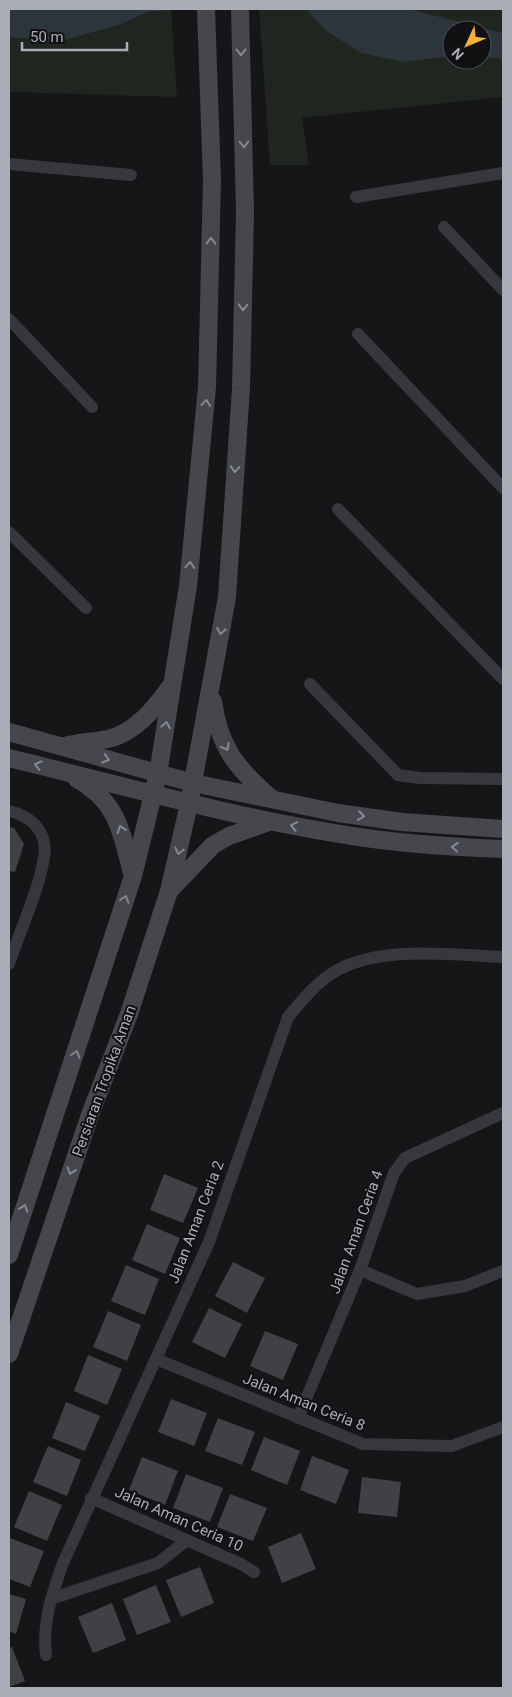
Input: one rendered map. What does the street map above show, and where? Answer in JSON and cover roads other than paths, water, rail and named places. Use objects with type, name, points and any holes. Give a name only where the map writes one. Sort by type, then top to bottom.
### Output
[{"type":"main road","points":[[9,1254],[132,876],[158,774],[188,586],[207,387],[212,181],[206,9]]},
{"type":"main road","name":"Persiaran Tropika Aman","points":[[9,1354],[91,1112],[130,1014],[170,891],[190,804],[227,598],[241,388],[245,195],[240,9]]},
{"type":"main road","points":[[211,683],[216,718],[223,741],[237,766],[273,800]]},
{"type":"main road","points":[[62,747],[108,739],[126,732],[153,709],[171,685]]},
{"type":"main road","points":[[9,732],[158,774],[273,800],[402,822],[503,829]]},
{"type":"main road","points":[[9,758],[269,822],[400,842],[503,850]]},
{"type":"main road","points":[[61,770],[96,792],[114,815],[122,830],[132,876]]},
{"type":"main road","points":[[170,891],[213,845],[229,836],[269,822]]},
{"type":"street","points":[[9,164],[131,175]]},
{"type":"street","points":[[356,197],[503,173]]},
{"type":"street","points":[[444,227],[503,290]]},
{"type":"street","points":[[9,319],[92,407]]},
{"type":"street","points":[[358,334],[503,488]]},
{"type":"street","points":[[338,509],[503,679]]},
{"type":"street","points":[[9,532],[86,608]]},
{"type":"street","points":[[310,684],[398,775],[420,778],[503,779]]},
{"type":"street","points":[[9,811],[30,820],[44,842],[43,863],[37,884],[9,961]]},
{"type":"street","name":"Jalan Aman Ceria 2","points":[[46,1655],[43,1634],[62,1563],[209,1242],[288,1017],[310,992],[330,975],[342,967],[377,957],[413,954],[503,956]]},
{"type":"street","name":"Jalan Aman Ceria 4","points":[[298,1418],[360,1270],[394,1173],[405,1158],[503,1113]]},
{"type":"street","points":[[360,1270],[416,1294],[465,1286],[503,1271]]},
{"type":"street","name":"Jalan Aman Ceria 8","points":[[156,1359],[363,1444],[452,1446],[503,1428]]},
{"type":"street","name":"Jalan Aman Ceria 10","points":[[91,1498],[241,1564],[254,1572]]},
{"type":"street","points":[[51,1599],[158,1563],[187,1540]]}]
